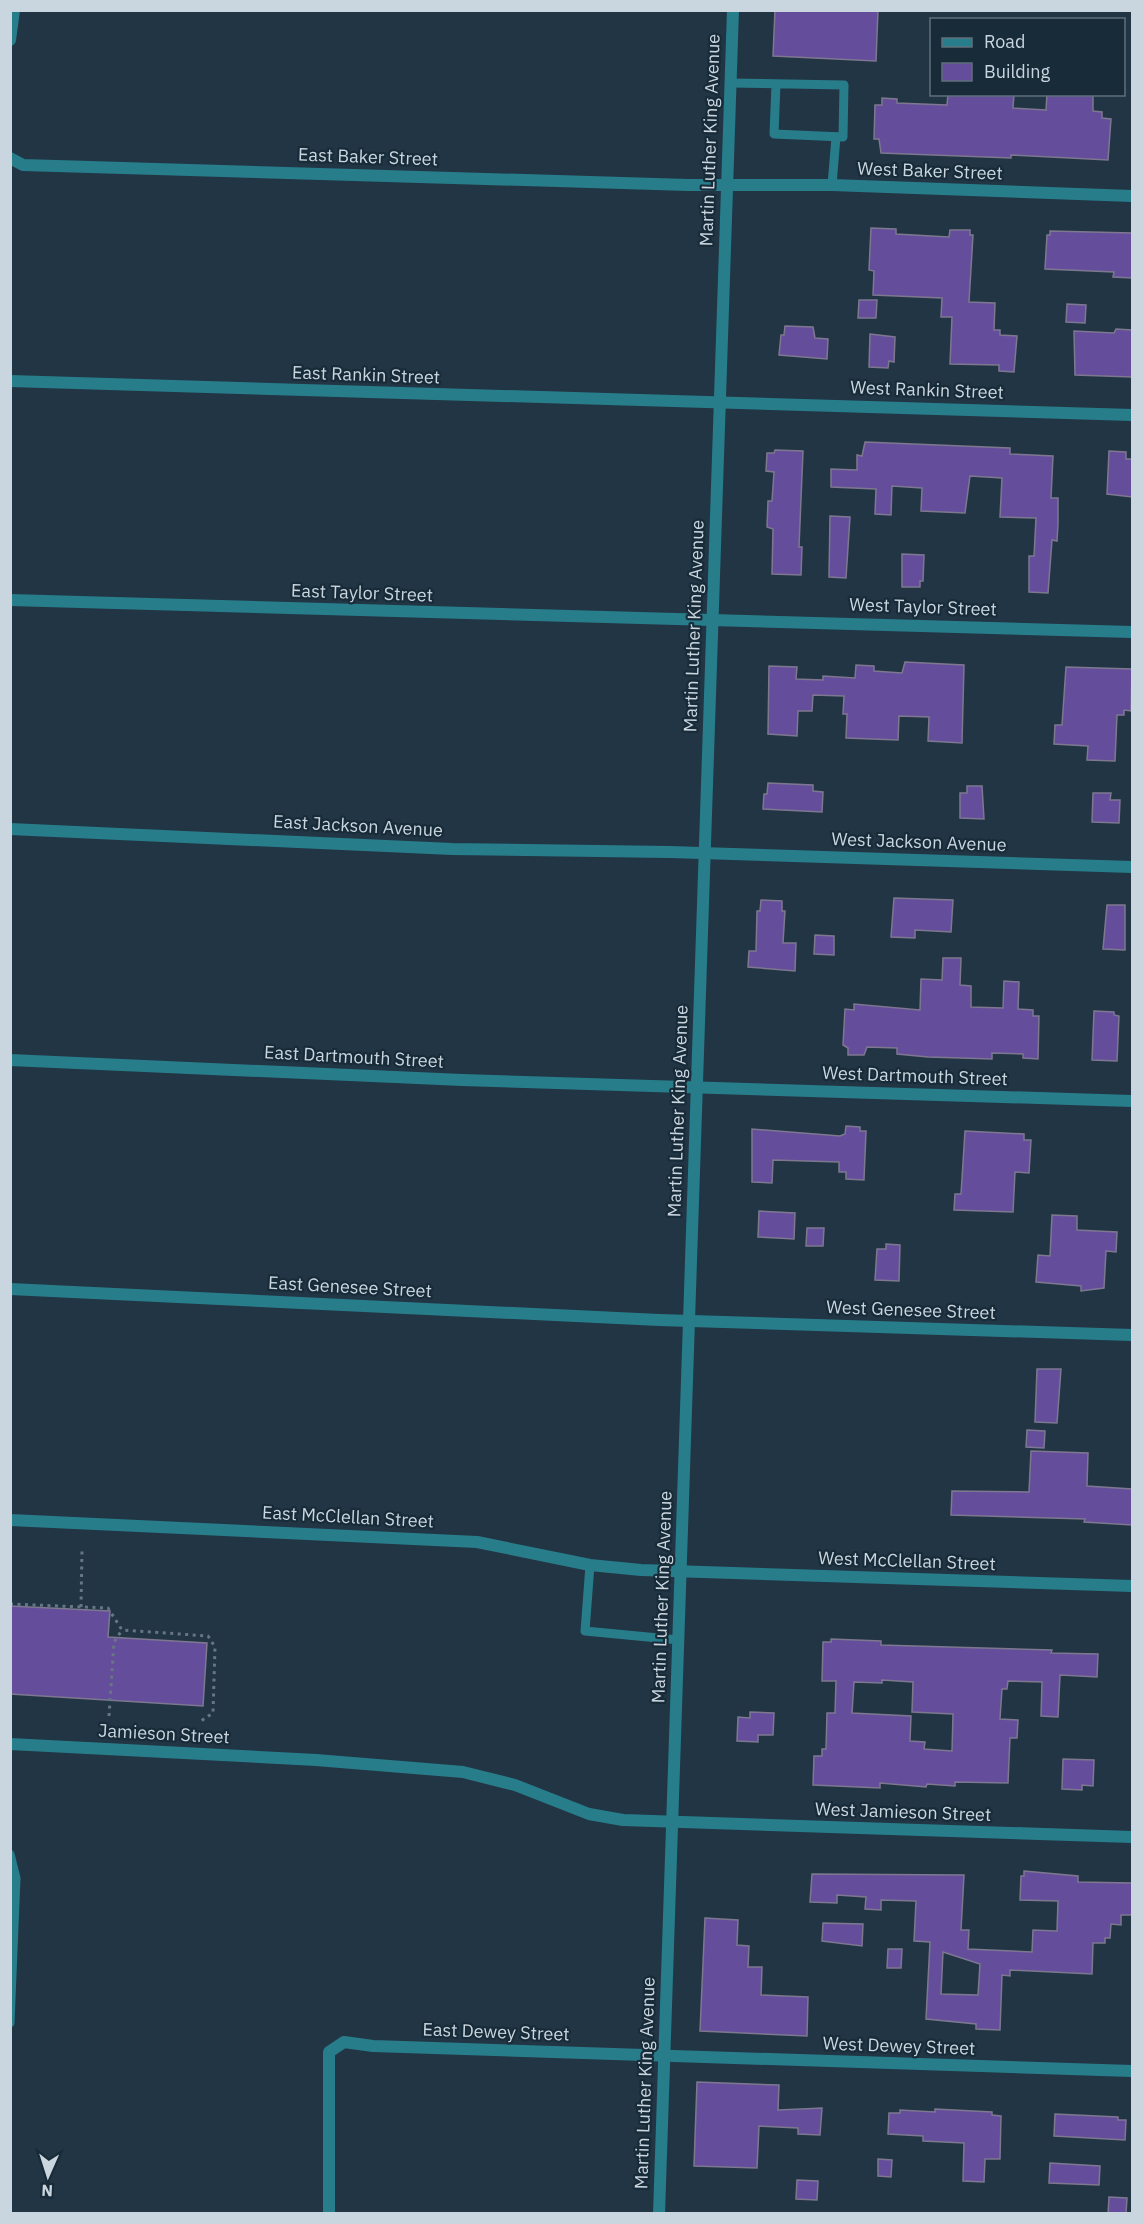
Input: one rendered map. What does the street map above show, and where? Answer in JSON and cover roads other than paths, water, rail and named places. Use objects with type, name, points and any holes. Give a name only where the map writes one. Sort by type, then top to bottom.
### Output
[{"type":"street","points":[[10,40],[14,10]]},
{"type":"street","name":"Martin Luther King Avenue","points":[[659,2214],[733,10]]},
{"type":"street","name":"East Baker Street","points":[[10,158],[23,165],[726,184]]},
{"type":"street","name":"West Baker Street","points":[[726,184],[832,185],[1132,196]]},
{"type":"street","name":"East Rankin Street","points":[[10,381],[682,404],[720,401]]},
{"type":"street","name":"West Rankin Street","points":[[720,401],[1132,415]]},
{"type":"street","name":"East Taylor Street","points":[[10,600],[682,621],[712,618]]},
{"type":"street","name":"West Taylor Street","points":[[712,618],[1132,632]]},
{"type":"street","name":"East Jackson Avenue","points":[[10,829],[452,849],[705,853]]},
{"type":"street","name":"West Jackson Avenue","points":[[705,853],[1132,867]]},
{"type":"street","name":"East Dartmouth Street","points":[[10,1060],[462,1080],[697,1087]]},
{"type":"street","name":"West Dartmouth Street","points":[[697,1087],[1132,1101]]},
{"type":"street","name":"East Genesee Street","points":[[10,1289],[688,1321]]},
{"type":"street","name":"West Genesee Street","points":[[688,1321],[1132,1335]]},
{"type":"street","name":"East McClellan Street","points":[[10,1520],[471,1542],[590,1565],[681,1571]]},
{"type":"street","name":"West McClellan Street","points":[[681,1571],[1132,1586]]},
{"type":"street","name":"Jamieson Street","points":[[10,1744],[316,1760],[484,1776],[590,1814],[623,1820],[672,1822]]},
{"type":"street","name":"West Jamieson Street","points":[[672,1822],[1132,1837]]},
{"type":"street","name":"East Dewey Street","points":[[329,2214],[329,2052],[344,2042],[373,2046],[664,2056]]},
{"type":"street","name":"West Dewey Street","points":[[664,2056],[1132,2072]]},
{"type":"lane","points":[[730,83],[844,85],[843,137],[774,134],[776,84]]},
{"type":"lane","points":[[832,185],[836,137]]},
{"type":"lane","points":[[590,1565],[585,1631],[679,1640]]},
{"type":"lane","points":[[10,1854],[16,1878],[10,2023]]}]
